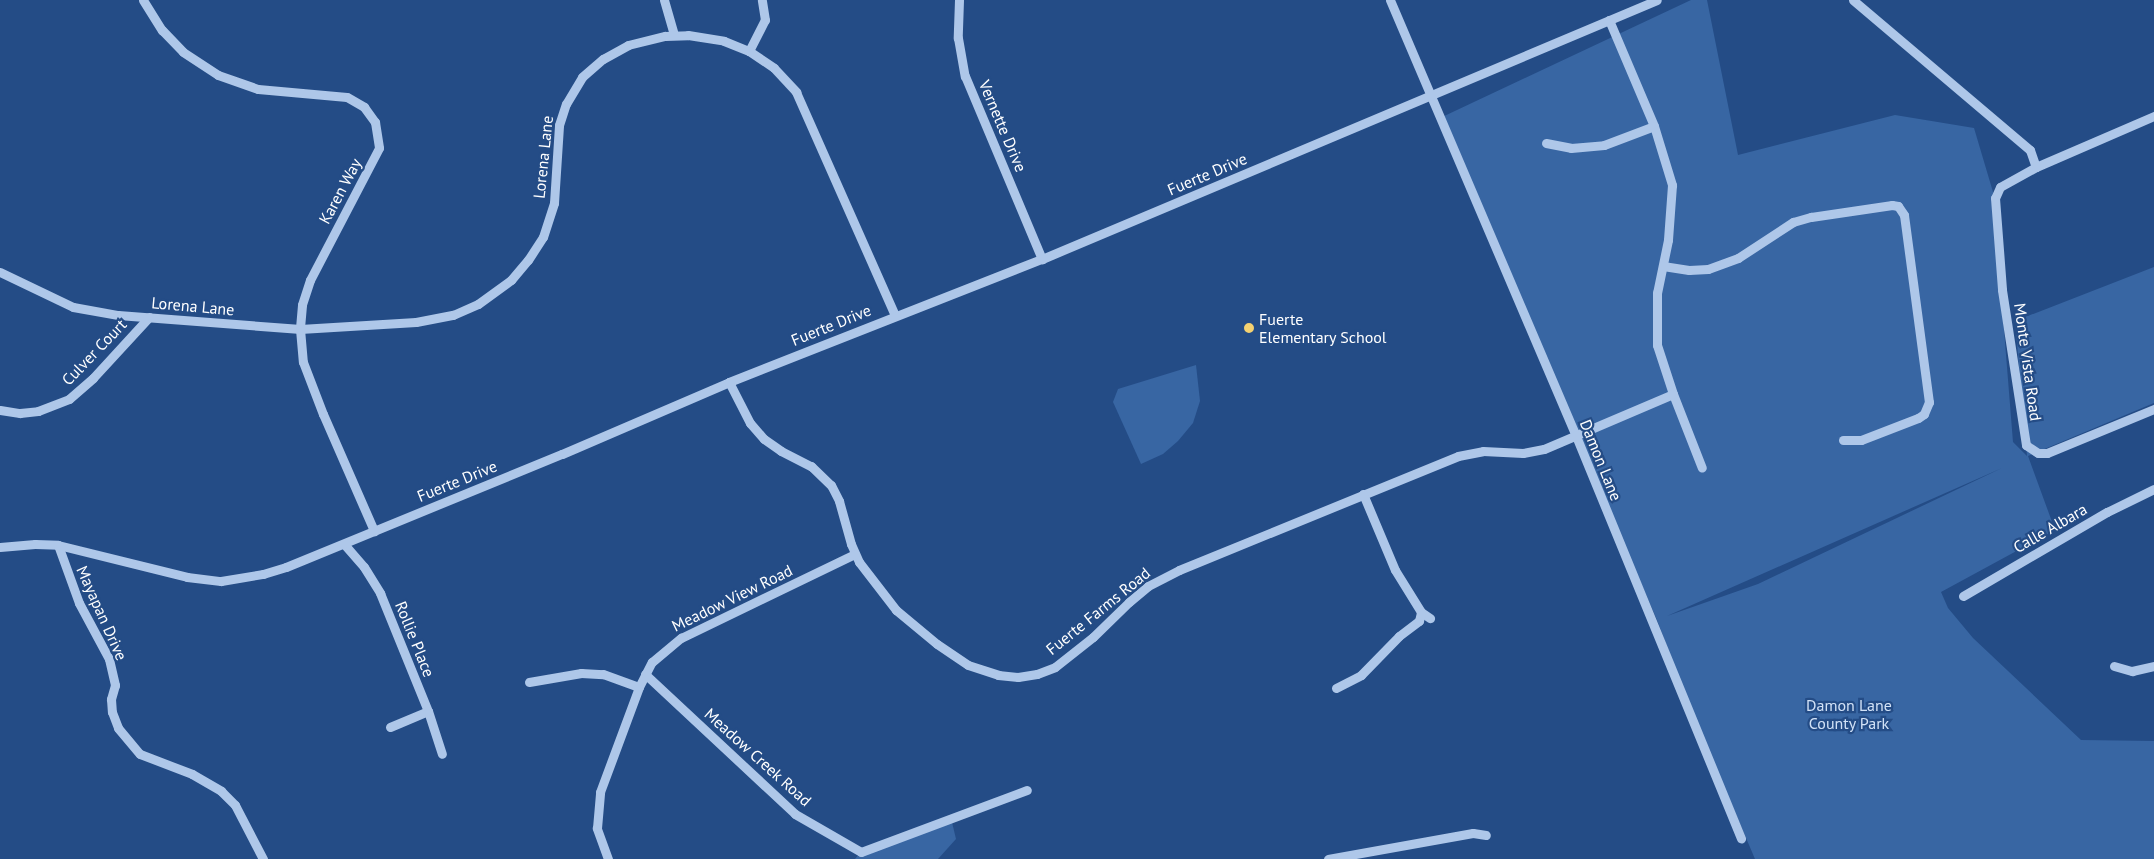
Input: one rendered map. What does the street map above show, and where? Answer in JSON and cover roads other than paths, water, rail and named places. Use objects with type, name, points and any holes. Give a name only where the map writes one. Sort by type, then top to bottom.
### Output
[{"type":"street","name":"Karen Way","points":[[143,0],[162,30],[183,52],[218,75],[258,89],[346,97],[364,107],[375,122],[380,148],[310,280],[302,305],[300,329],[303,362],[323,414],[374,531]]},
{"type":"street","points":[[664,0],[674,35]]},
{"type":"street","points":[[749,51],[765,20],[762,0]]},
{"type":"street","name":"Vernette Drive","points":[[959,0],[958,38],[965,76],[1042,259]]},
{"type":"street","name":"Damon Lane","points":[[1390,0],[1576,436],[1741,838]]},
{"type":"street","name":"Fuerte Drive","points":[[0,547],[35,544],[58,546],[187,577],[221,581],[269,572],[344,544],[729,382],[895,315],[1042,259],[1657,0]]},
{"type":"street","points":[[1853,0],[2030,150],[2036,167]]},
{"type":"street","points":[[1609,20],[1654,126],[1672,185],[1668,240],[1657,293],[1657,344],[1673,394],[1702,468]]},
{"type":"street","name":"Lorena Lane","points":[[0,272],[73,307],[118,315],[300,329],[434,320],[466,310],[498,291],[528,260],[546,229],[554,203],[559,125],[566,104],[577,84],[591,68],[615,52],[642,40],[674,35],[712,38],[749,51],[782,76],[802,102],[895,315]]},
{"type":"street","name":"Monte Vista Road","points":[[2154,116],[2036,167],[2000,187],[1995,198],[2002,290],[2026,445],[2038,453],[2047,453],[2154,409]]},
{"type":"street","points":[[1546,143],[1571,148],[1604,145],[1654,126]]},
{"type":"street","points":[[1663,266],[1689,270],[1708,269],[1733,260],[1793,222],[1811,217],[1892,205],[1898,206],[1904,215],[1929,402],[1924,414],[1918,418],[1861,440],[1843,440]]},
{"type":"street","name":"Culver Court","points":[[0,410],[20,413],[38,411],[69,399],[93,378],[148,317]]},
{"type":"street","name":"Fuerte Farms Road","points":[[729,382],[744,414],[760,435],[781,451],[811,466],[831,485],[838,500],[855,554],[869,578],[887,601],[937,644],[978,670],[998,675],[1028,676],[1046,671],[1077,651],[1129,602],[1168,575],[1458,456],[1483,451],[1534,451],[1576,436],[1673,394]]},
{"type":"street","name":"Calle Albara","points":[[1963,596],[2106,512],[2154,490]]},
{"type":"street","points":[[1363,494],[1395,570],[1421,612],[1430,618]]},
{"type":"street","name":"Rollie Place","points":[[344,544],[364,567],[380,593],[428,711],[442,754]]},
{"type":"street","name":"Mayapan Drive","points":[[58,546],[79,604],[109,659],[115,685],[111,699],[112,712],[118,728],[140,754],[192,774],[221,791],[235,804],[263,859]]},
{"type":"street","name":"Meadow View Road","points":[[608,859],[597,828],[600,792],[644,674],[661,653],[681,638],[855,554]]},
{"type":"street","points":[[1336,688],[1361,675],[1399,636],[1419,621],[1421,612]]},
{"type":"street","points":[[2114,666],[2132,671],[2154,666]]},
{"type":"street","points":[[529,682],[588,674],[603,674],[639,687]]},
{"type":"street","name":"Meadow Creek Road","points":[[644,674],[795,814],[861,852],[1027,790]]},
{"type":"street","points":[[390,728],[428,711]]},
{"type":"street","points":[[1328,859],[1473,833],[1486,835]]},
{"type":"place","name":"Fuerte Elementary School","points":[[1249,328]]},
{"type":"park label","name":"Damon Lane County Park","points":[[1849,714]]}]
